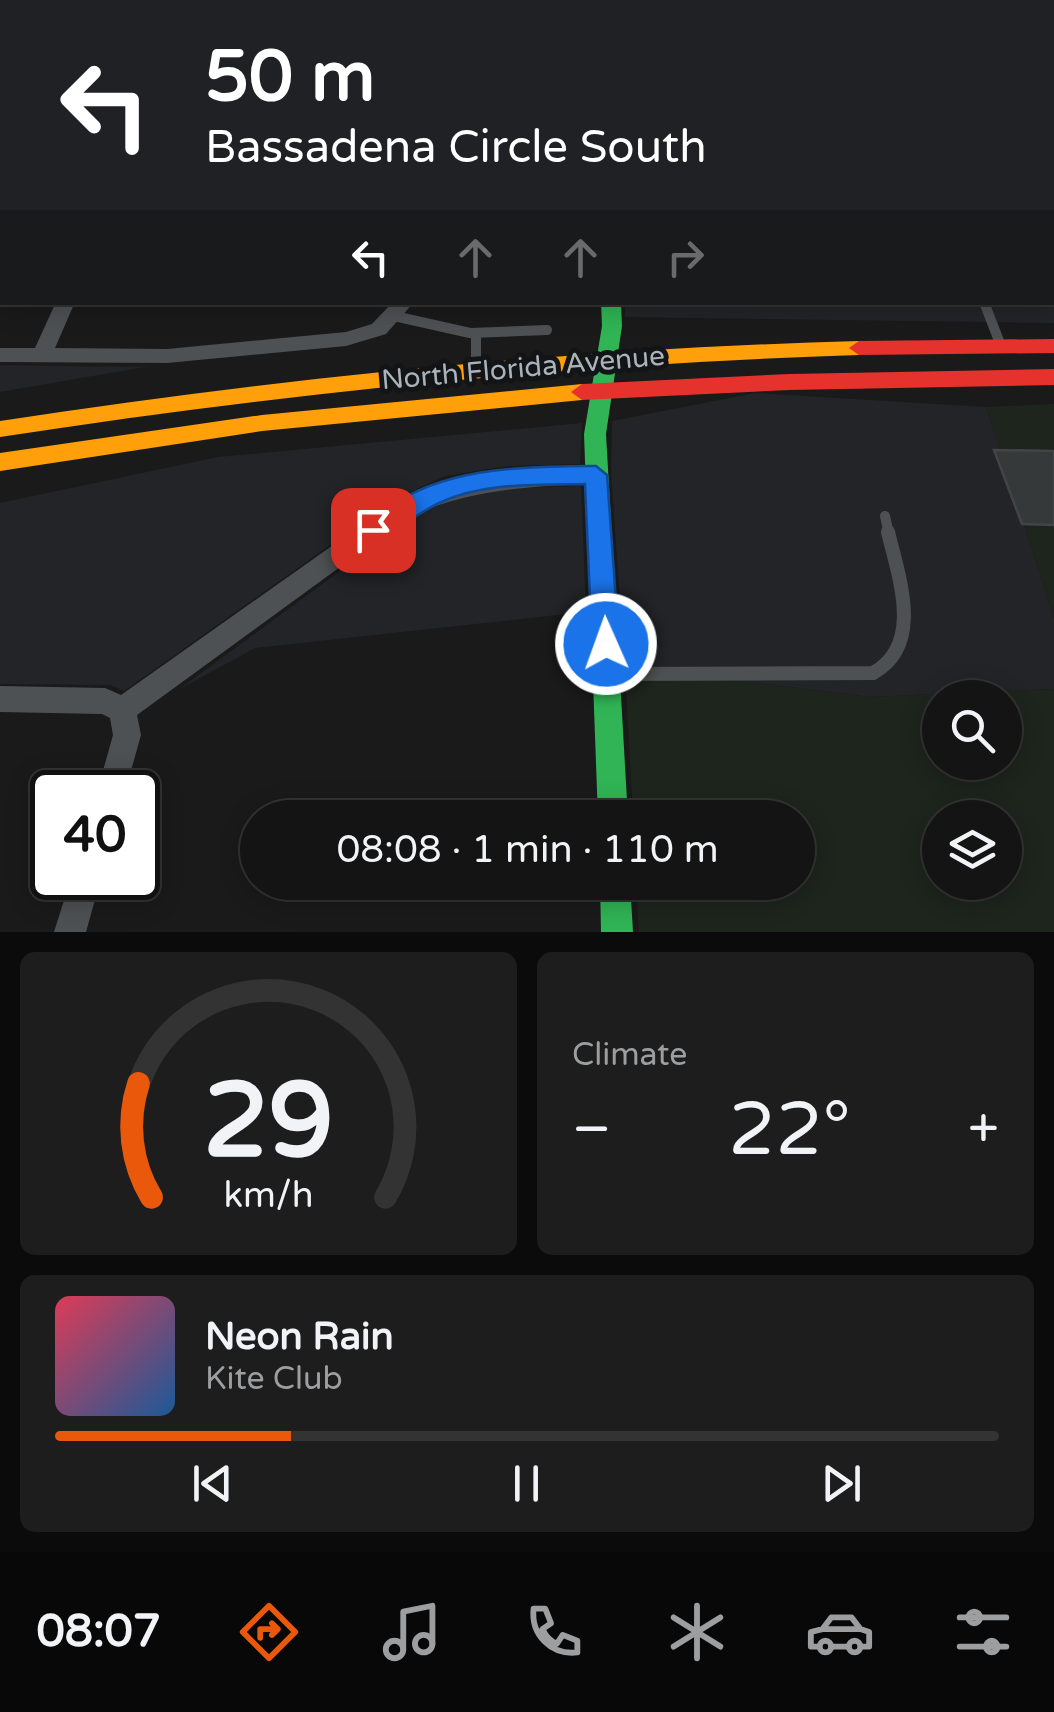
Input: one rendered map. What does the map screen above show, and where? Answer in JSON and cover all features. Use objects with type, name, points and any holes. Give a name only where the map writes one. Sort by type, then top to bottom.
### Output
[{"type":"main road","points":[[611,305],[596,475],[612,800]]},
{"type":"main road","name":"North Florida Avenue","points":[[0,429],[219,396],[606,356],[872,345],[1054,346]]},
{"type":"main road","name":"North Florida Avenue","points":[[0,462],[382,408],[601,390],[780,380],[1054,377]]},
{"type":"main road","points":[[616,900],[618,932]]},
{"type":"street","points":[[42,356],[65,305]]},
{"type":"street","points":[[0,356],[166,356],[346,339],[379,328],[400,310]]},
{"type":"street","points":[[122,710],[402,509],[448,488],[493,480],[596,475]]},
{"type":"street","points":[[0,699],[105,701],[122,710],[128,735],[117,770]]},
{"type":"street","points":[[70,932],[79,900]]},
{"type":"lane","points":[[985,305],[1001,346]]},
{"type":"lane","points":[[400,310],[436,330],[476,336],[548,330]]},
{"type":"lane","points":[[476,336],[476,368]]},
{"type":"lane","points":[[607,674],[868,676],[888,666],[902,644],[898,576],[886,516]]},
{"type":"shaded area","points":[[625,305],[1054,305],[1054,323],[625,317]]},
{"type":"shaded area","points":[[0,365],[129,367],[151,366],[0,392]]},
{"type":"shaded area","points":[[755,393],[986,407],[1054,618],[1054,689],[1022,690],[1022,680],[922,680],[922,695],[870,697],[625,667],[611,475],[612,421]]},
{"type":"shaded area","points":[[1054,404],[1054,618],[986,407]]},
{"type":"shaded area","points":[[582,423],[580,464],[507,466],[445,476],[395,499],[124,691],[110,685],[0,684],[0,503],[218,457]]},
{"type":"shaded area","points":[[581,486],[586,612],[255,648],[178,690],[412,518],[454,498],[510,488]]},
{"type":"shaded area","points":[[625,667],[870,697],[922,695],[922,780],[1022,780],[1022,690],[1054,689],[1054,932],[639,932],[637,900],[815,900],[815,800],[632,800]]},
{"type":"building","points":[[994,450],[1054,451],[1054,525],[1022,524]]},
{"type":"traffic: fast","points":[[611,305],[612,326],[595,434],[612,800]]},
{"type":"traffic: fast","points":[[616,900],[617,932]]},
{"type":"traffic: slow","points":[[0,429],[214,398],[428,374],[643,357],[859,348]]},
{"type":"traffic: slow","points":[[0,462],[262,423],[582,392]]},
{"type":"traffic: jam","points":[[859,348],[1054,346]]},
{"type":"traffic: jam","points":[[582,392],[789,382],[1054,377]]},
{"type":"route","points":[[373,530],[402,509],[448,488],[508,477],[596,475],[606,644]]}]
